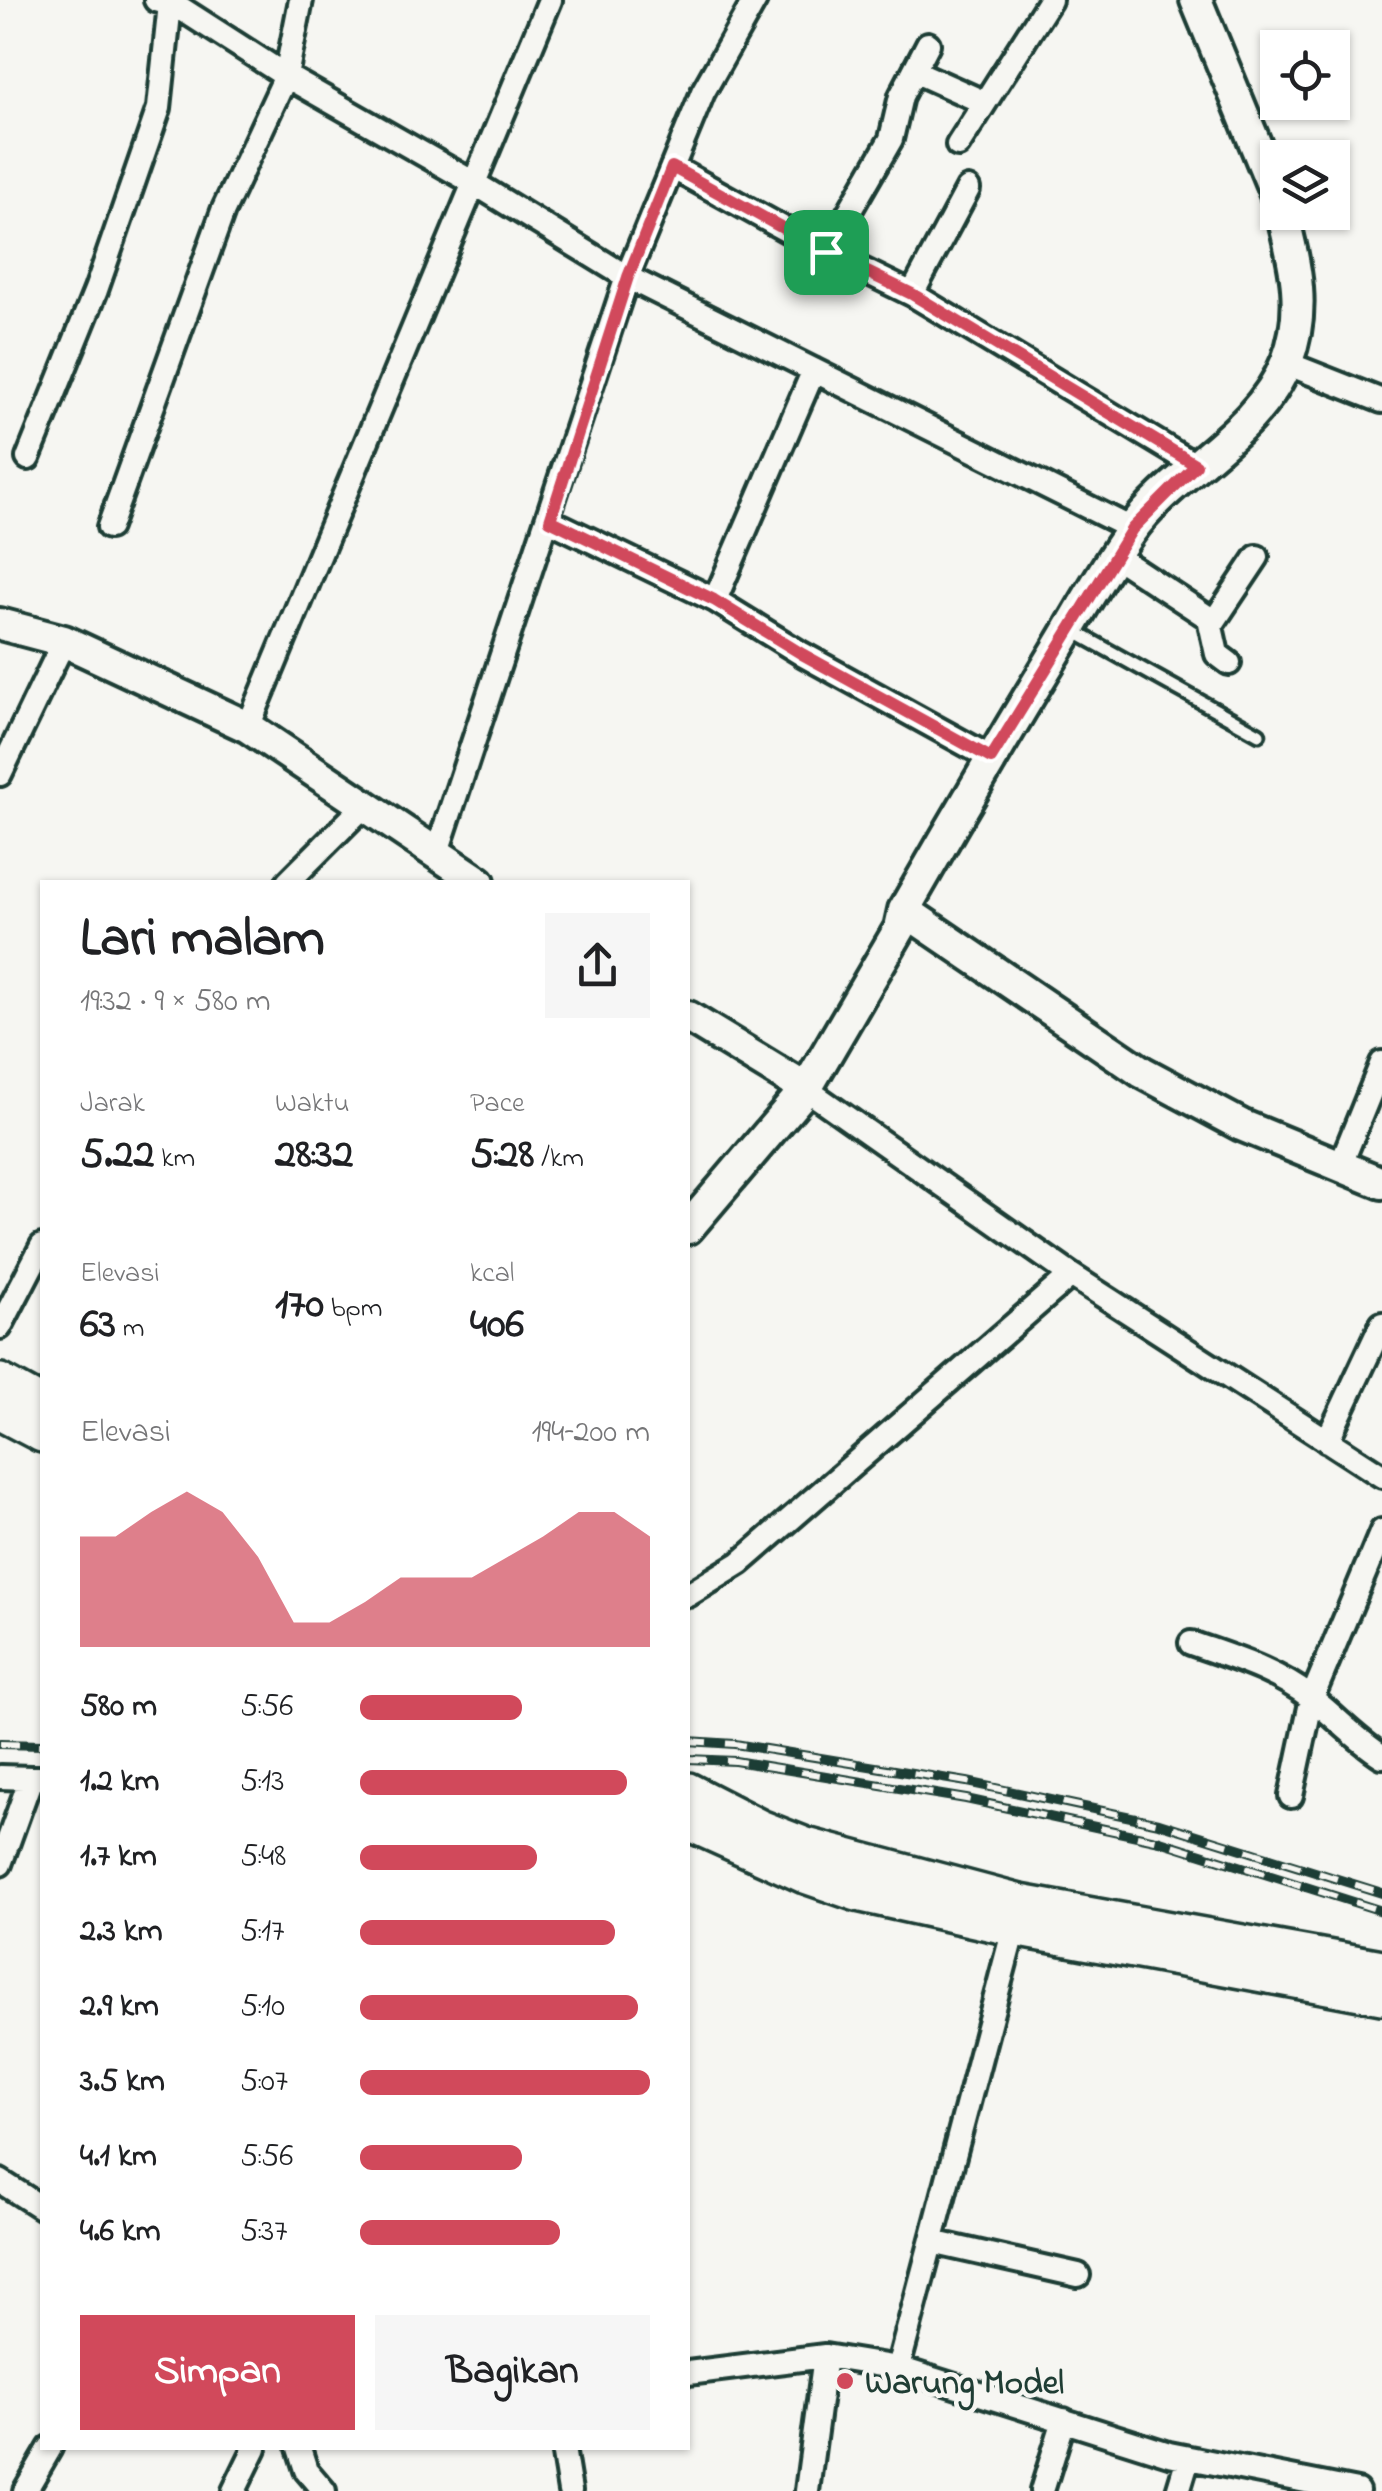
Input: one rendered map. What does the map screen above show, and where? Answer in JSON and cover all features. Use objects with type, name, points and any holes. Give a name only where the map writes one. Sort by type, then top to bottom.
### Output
[{"type":"main road","points":[[0,1382],[40,1404]]},
{"type":"main road","points":[[0,1412],[40,1433]]},
{"type":"main road","points":[[690,1792],[760,1828],[806,1846],[1018,1916],[1382,1996]]},
{"type":"main road","points":[[690,1823],[805,1875],[857,1892],[1382,1968]]},
{"type":"street","points":[[109,527],[224,211],[286,76],[301,0]]},
{"type":"street","points":[[248,727],[550,0]]},
{"type":"street","points":[[436,855],[628,277],[703,92],[755,0]]},
{"type":"street","points":[[958,145],[1050,0]]},
{"type":"street","points":[[1196,0],[1260,155]]},
{"type":"street","points":[[28,458],[96,290],[159,108],[163,2],[628,277],[1132,529]]},
{"type":"street","points":[[826,252],[891,139],[901,96],[928,44]]},
{"type":"street","points":[[914,71],[983,102]]},
{"type":"street","points":[[672,167],[826,252],[912,294],[1196,465]]},
{"type":"street","points":[[912,294],[968,189]]},
{"type":"street","points":[[690,1226],[806,1090],[900,928],[904,910],[991,758],[1132,529],[1261,408],[1286,363],[1298,326],[1300,301],[1286,230]]},
{"type":"street","points":[[1286,363],[1382,401]]},
{"type":"street","points":[[714,600],[814,370]]},
{"type":"street","points":[[550,520],[714,600],[802,654],[991,758]]},
{"type":"street","points":[[1115,556],[1213,622]]},
{"type":"street","points":[[1229,663],[1214,648],[1213,622],[1257,557]]},
{"type":"street","points":[[0,624],[64,641],[248,727],[476,880]]},
{"type":"street","points":[[0,774],[64,641]]},
{"type":"street","points":[[290,880],[362,806]]},
{"type":"street","points":[[904,910],[1142,1072],[1241,1125],[1382,1183]]},
{"type":"street","points":[[690,1018],[806,1090],[1071,1275],[1382,1476]]},
{"type":"street","points":[[1340,1166],[1382,1063]]},
{"type":"street","points":[[0,1328],[40,1250]]},
{"type":"street","points":[[690,1594],[740,1563],[1071,1275]]},
{"type":"street","points":[[1327,1441],[1382,1324]]},
{"type":"street","points":[[1290,1796],[1312,1698],[1382,1531]]},
{"type":"street","points":[[1191,1642],[1272,1672],[1312,1698],[1357,1740],[1382,1756]]},
{"type":"street","points":[[0,1777],[37,1778],[0,1864]]},
{"type":"street","points":[[898,2368],[1018,1916]]},
{"type":"street","points":[[0,2181],[40,2207]]},
{"type":"street","points":[[932,2242],[1078,2275]]},
{"type":"street","points":[[807,2491],[825,2356]]},
{"type":"street","points":[[690,2373],[825,2356],[898,2368],[1188,2458],[1357,2491]]},
{"type":"street","points":[[1042,2491],[1064,2420]]},
{"type":"street","points":[[25,2491],[49,2450]]},
{"type":"street","points":[[234,2491],[254,2450]]},
{"type":"street","points":[[296,2450],[324,2491]]},
{"type":"street","points":[[562,2450],[570,2491]]},
{"type":"street","points":[[1178,2491],[1188,2458]]},
{"type":"lane","points":[[1070,629],[1259,734]]},
{"type":"railway","points":[[690,1741],[735,1744],[967,1782],[1159,1823],[1382,1893]]},
{"type":"railway","points":[[0,1744],[40,1745]]},
{"type":"railway","points":[[690,1759],[735,1761],[966,1799],[1160,1841],[1382,1911]]},
{"type":"place","name":"Warung Model","points":[[845,2381]]},
{"type":"route","points":[[672,167],[826,252],[912,294],[1196,465],[1132,529],[991,758],[802,654],[714,600],[550,520],[628,277],[672,167]]}]
